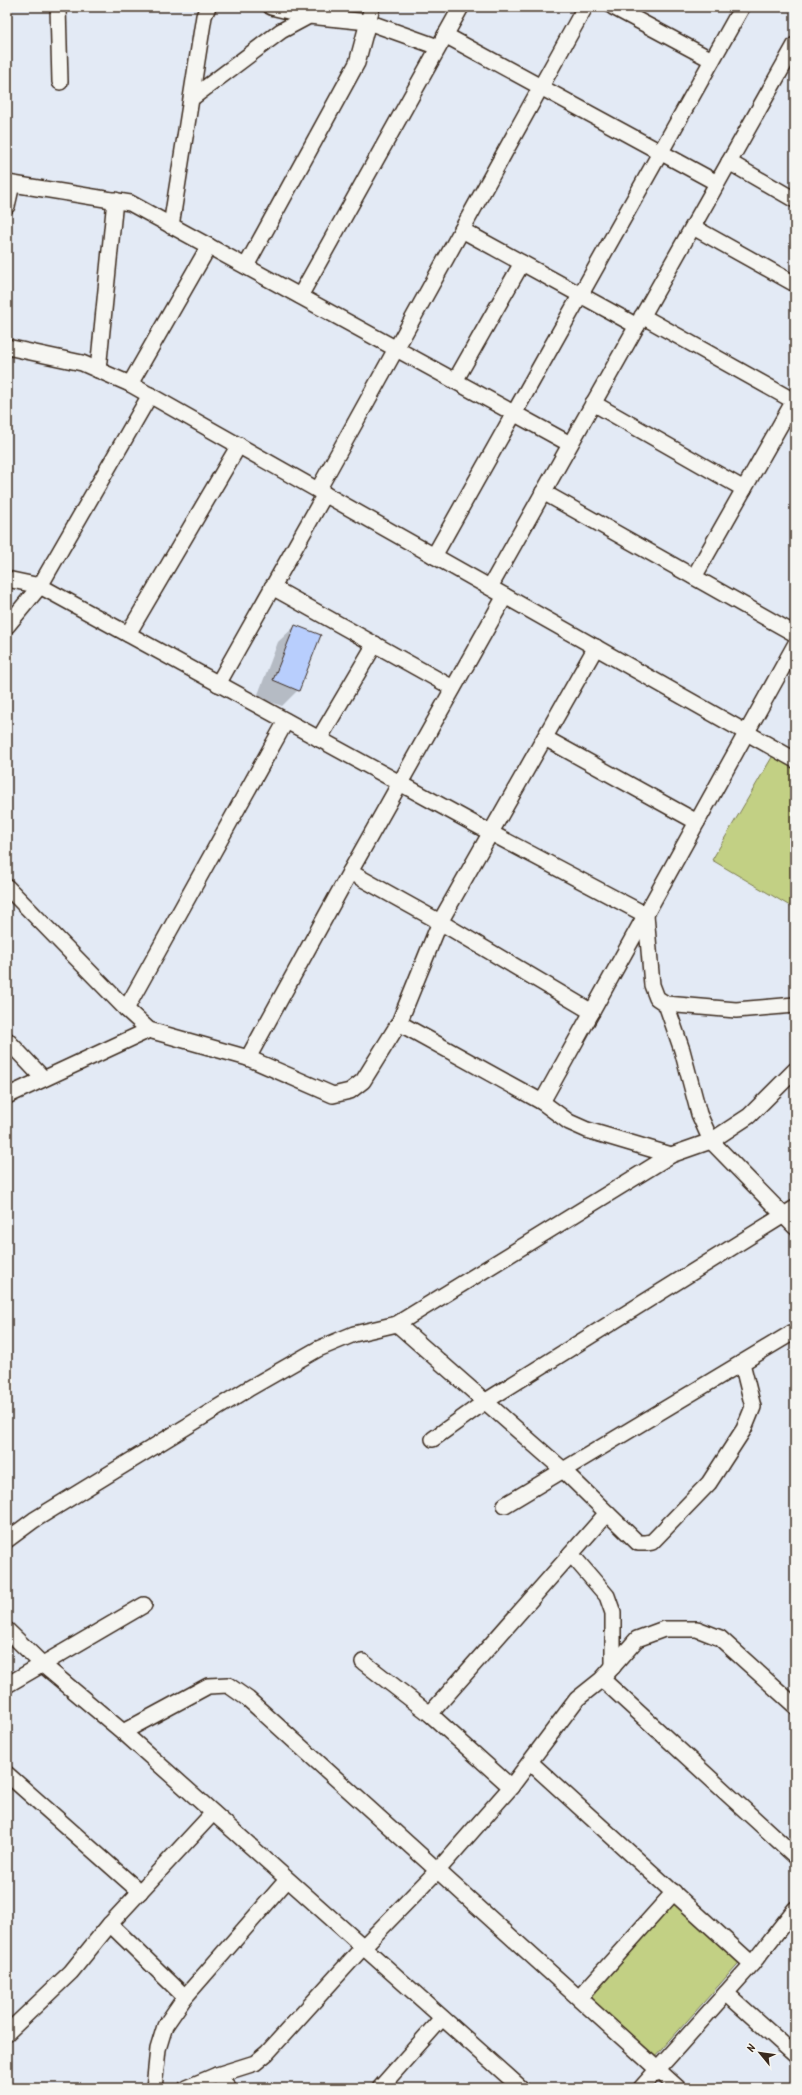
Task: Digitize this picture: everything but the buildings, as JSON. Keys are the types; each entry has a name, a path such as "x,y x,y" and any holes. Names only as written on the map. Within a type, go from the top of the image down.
{"street":[{"path":"58,7 60,82"},
{"path":"171,226 204,16 208,7"},
{"path":"271,7 309,16 368,22 442,41 540,88 717,183"},
{"path":"246,266 357,63 372,7"},
{"path":"300,296 461,7"},
{"path":"218,684 272,587 396,349 585,7"},
{"path":"612,7 712,60"},
{"path":"434,556 742,7"},
{"path":"192,98 281,31 309,16"},
{"path":"490,587 795,45"},
{"path":"729,162 795,200"},
{"path":"7,206 9,184 130,203 570,444"},
{"path":"98,370 115,200"},
{"path":"693,227 795,284"},
{"path":"462,230 581,295 640,321 795,400 694,577"},
{"path":"130,384 209,246"},
{"path":"455,381 522,263"},
{"path":"7,347 82,363 130,384 795,760"},
{"path":"7,626 40,586 150,395"},
{"path":"593,403 744,489"},
{"path":"128,634 239,445"},
{"path":"544,492 795,634"},
{"path":"7,579 40,586 491,833 646,915"},
{"path":"272,587 453,688"},
{"path":"248,1058 350,872 505,596"},
{"path":"319,739 375,644"},
{"path":"542,1102 795,645"},
{"path":"7,887 126,1009 149,1030 248,1058 333,1095 350,1091 363,1082 399,1023 440,922 596,647"},
{"path":"126,1009 286,721"},
{"path":"545,738 697,822"},
{"path":"350,872 440,922 592,1012"},
{"path":"646,915 652,984 657,998 666,1004 736,1010 795,1005"},
{"path":"666,1004 682,1050 699,1114 711,1141 789,1212 795,1227"},
{"path":"399,1023 542,1102 569,1122 587,1130 671,1155"},
{"path":"7,1096 149,1030"},
{"path":"7,1040 43,1078"},
{"path":"7,1540 40,1516 248,1389 318,1349 354,1334 397,1324 671,1155 711,1141 750,1116 795,1070"},
{"path":"433,1439 486,1401 789,1212"},
{"path":"397,1324 562,1469 638,1542 646,1544 652,1542 709,1483 744,1429 754,1407 742,1362"},
{"path":"505,1505 562,1469 795,1331"},
{"path":"430,1714 607,1513"},
{"path":"571,1554 608,1596 613,1613 613,1667"},
{"path":"7,1685 144,1605"},
{"path":"186,2088 217,2075 255,2063 364,1946 438,1870 511,1787 577,1699 602,1679 637,1639 664,1629 697,1629 720,1638 795,1706"},
{"path":"7,1630 42,1664 123,1732 521,2088"},
{"path":"363,1662 430,1714 511,1787"},
{"path":"602,1679 795,1856"},
{"path":"123,1732 208,1686 228,1684 248,1699 678,2088"},
{"path":"530,1762 752,1964"},
{"path":"7,1774 140,1892"},
{"path":"7,2033 71,1972 110,1924 212,1812"},
{"path":"154,2088 158,2049 165,2026 185,1996 287,1880"},
{"path":"579,1998 674,1892"},
{"path":"641,2088 752,1964 795,1909"},
{"path":"110,1924 185,1996"},
{"path":"726,1993 795,2055"},
{"path":"380,2088 442,2018"},
{"path":"217,2075 230,2088"}],"green space":[{"path":"775,752 795,764 795,909 712,860"},
{"path":"678,1899 744,1957 654,2058 589,2000"}]}
